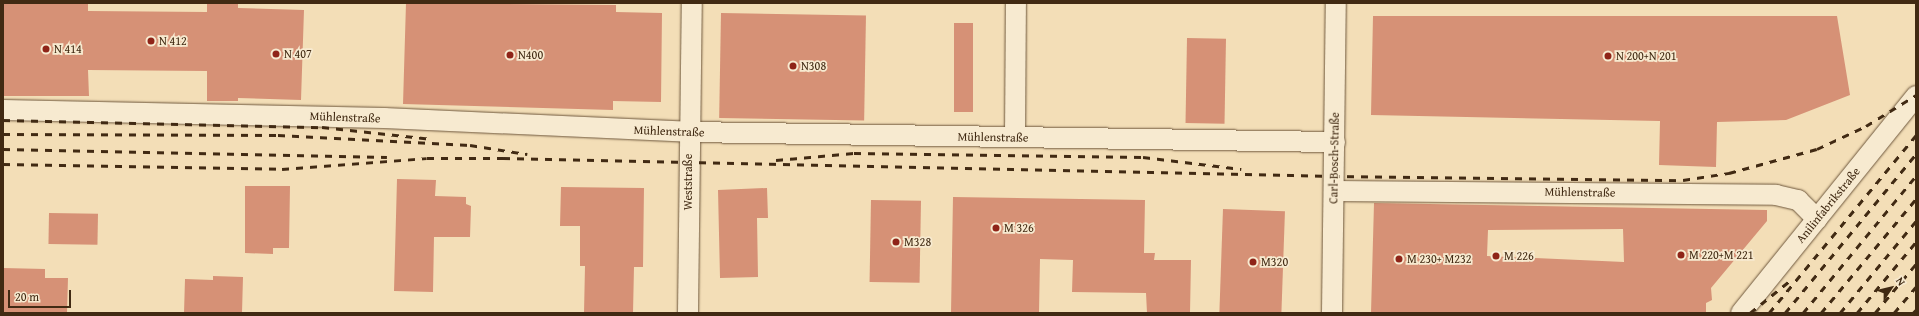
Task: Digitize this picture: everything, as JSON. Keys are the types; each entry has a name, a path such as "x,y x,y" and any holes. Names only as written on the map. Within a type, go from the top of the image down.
{"street":[{"name":"Weststraße","path":"688,313 689,132 692,3"},
{"path":"1015,137 1016,3"},
{"name":"Carl-Bosch-Straße","path":"1332,313 1336,3"},
{"name":"Anilinfabrikstraße","path":"1740,313 1916,96"},
{"name":"Mühlenstraße","path":"3,110 384,118 689,132 1335,142"},
{"name":"Mühlenstraße","path":"1334,191 1776,195 1798,200 1817,219"}],"building":[{"path":"3,3 88,3 88,11 207,12 207,3 238,3 238,8 304,10 301,100 238,98 238,101 207,101 207,71 88,70 89,96 3,96"},
{"name":"N400","path":"406,3 616,5 616,12 662,13 661,102 613,101 613,110 403,104"},
{"name":"N308","path":"721,13 866,16 864,121 719,118"},
{"name":"N 200+N 201","path":"1373,16 1837,16 1850,95 1786,120 1717,122 1716,167 1659,165 1660,121 1371,115"},
{"path":"954,23 973,23 973,112 954,112"},
{"path":"1187,38 1226,39 1225,124 1186,123"},
{"path":"397,179 436,180 435,196 466,197 466,204 471,206 470,237 434,237 433,292 394,291"},
{"path":"245,186 290,186 289,248 273,248 273,254 245,253"},
{"path":"561,187 644,188 643,267 634,267 633,313 584,313 585,266 580,266 580,226 560,226"},
{"path":"767,188 768,218 757,218 758,277 720,278 718,190"},
{"path":"953,197 1145,200 1144,253 1155,253 1154,260 1191,260 1190,313 1147,313 1146,293 1072,292 1073,260 1040,259 1039,313 951,313"},
{"name":"M328","path":"871,200 921,201 920,283 870,282"},
{"path":"1374,203 1767,210 1767,221 1711,288 1712,300 1706,303 1706,313 1371,313","holes":["1623,229 1624,262 1487,256 1488,230"]},
{"name":"M320","path":"1223,209 1285,211 1281,313 1219,313"},
{"path":"49,213 98,214 97,245 48,244"},
{"path":"3,268 45,269 45,278 68,278 67,313 3,313"},
{"path":"213,276 243,277 242,313 184,313 185,279 213,280"}],"railway":[{"path":"3,164 282,169 427,158 503,158 1333,176 1683,180 1729,173 1817,149 1866,126 1916,95"},
{"path":"3,120 322,127 432,139"},
{"path":"3,134 278,135 470,145 527,154"},
{"path":"1769,313 1916,135"},
{"path":"3,149 387,157"},
{"path":"776,160 854,153 1143,157 1241,169"},
{"path":"1785,313 1916,154"},
{"path":"1803,313 1916,176"},
{"path":"1821,313 1916,199"},
{"path":"1840,313 1916,221"},
{"path":"1857,313 1916,242"},
{"path":"1875,313 1916,264"},
{"path":"1750,313 1792,279"},
{"path":"1894,313 1916,287"},
{"path":"1913,313 1916,310"}],"place":[{"name":"N 412","path":"151,41"},
{"name":"N 414","path":"46,49"},
{"name":"N 407","path":"276,54"},
{"name":"N400","path":"510,55"},
{"name":"N 200+N 201","path":"1608,56"},
{"name":"N308","path":"793,66"},
{"name":"M 326","path":"996,228"},
{"name":"M328","path":"896,242"},
{"name":"M 220+M 221","path":"1681,255"},
{"name":"M 226","path":"1496,256"},
{"name":"M 230+ M232","path":"1399,259"},
{"name":"M320","path":"1253,262"}]}
